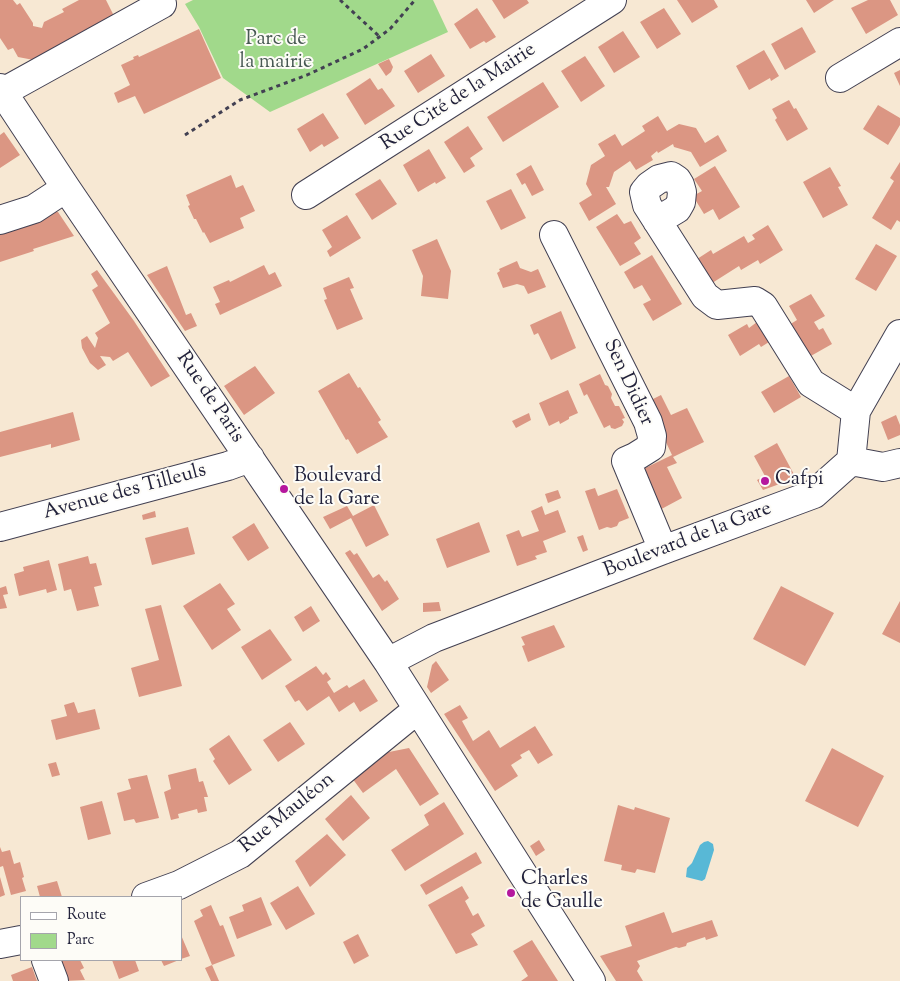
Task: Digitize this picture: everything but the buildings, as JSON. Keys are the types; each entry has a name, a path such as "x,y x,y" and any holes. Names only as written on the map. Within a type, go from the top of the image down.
{"street":[{"name":"Rue Cité de la Mairie","path":"306,195 612,0"},
{"path":"2,90 162,4"},
{"path":"840,78 900,42"},
{"name":"Rue de Paris","path":"2,90 66,188 388,662 591,981"},
{"path":"0,220 34,209 66,188"},
{"path":"657,220 705,296 717,306 755,301 762,306 811,383 856,412"},
{"name":"Sen Didier","path":"554,235 648,422 652,436 651,447 626,461 663,550"},
{"path":"900,334 856,412 851,461 883,467 900,463"},
{"name":"Avenue des Tilleuls","path":"0,527 250,458"},
{"name":"Boulevard de la Gare","path":"388,662 434,638 814,494 851,461"},
{"name":"Rue Mauléon","path":"149,896 178,885 240,854 418,709"},
{"path":"0,944 20,940"},
{"path":"46,961 54,981"}],"path":[{"path":"340,0 380,37"},
{"path":"185,135 240,100 315,71 364,49 390,29 415,0"}],"green space":[{"name":"Parc de la mairie","path":"193,0 433,0 448,32 270,112 223,78 199,27 185,4"}],"water":[{"path":"708,841 713,844 714,850 705,879 702,881 686,877 687,868 692,863 700,845"}],"place":[{"name":"Cafpi","path":"765,481"},
{"name":"Boulevard de la Gare","path":"284,489"},
{"name":"Charles de Gaulle","path":"511,893"}]}
